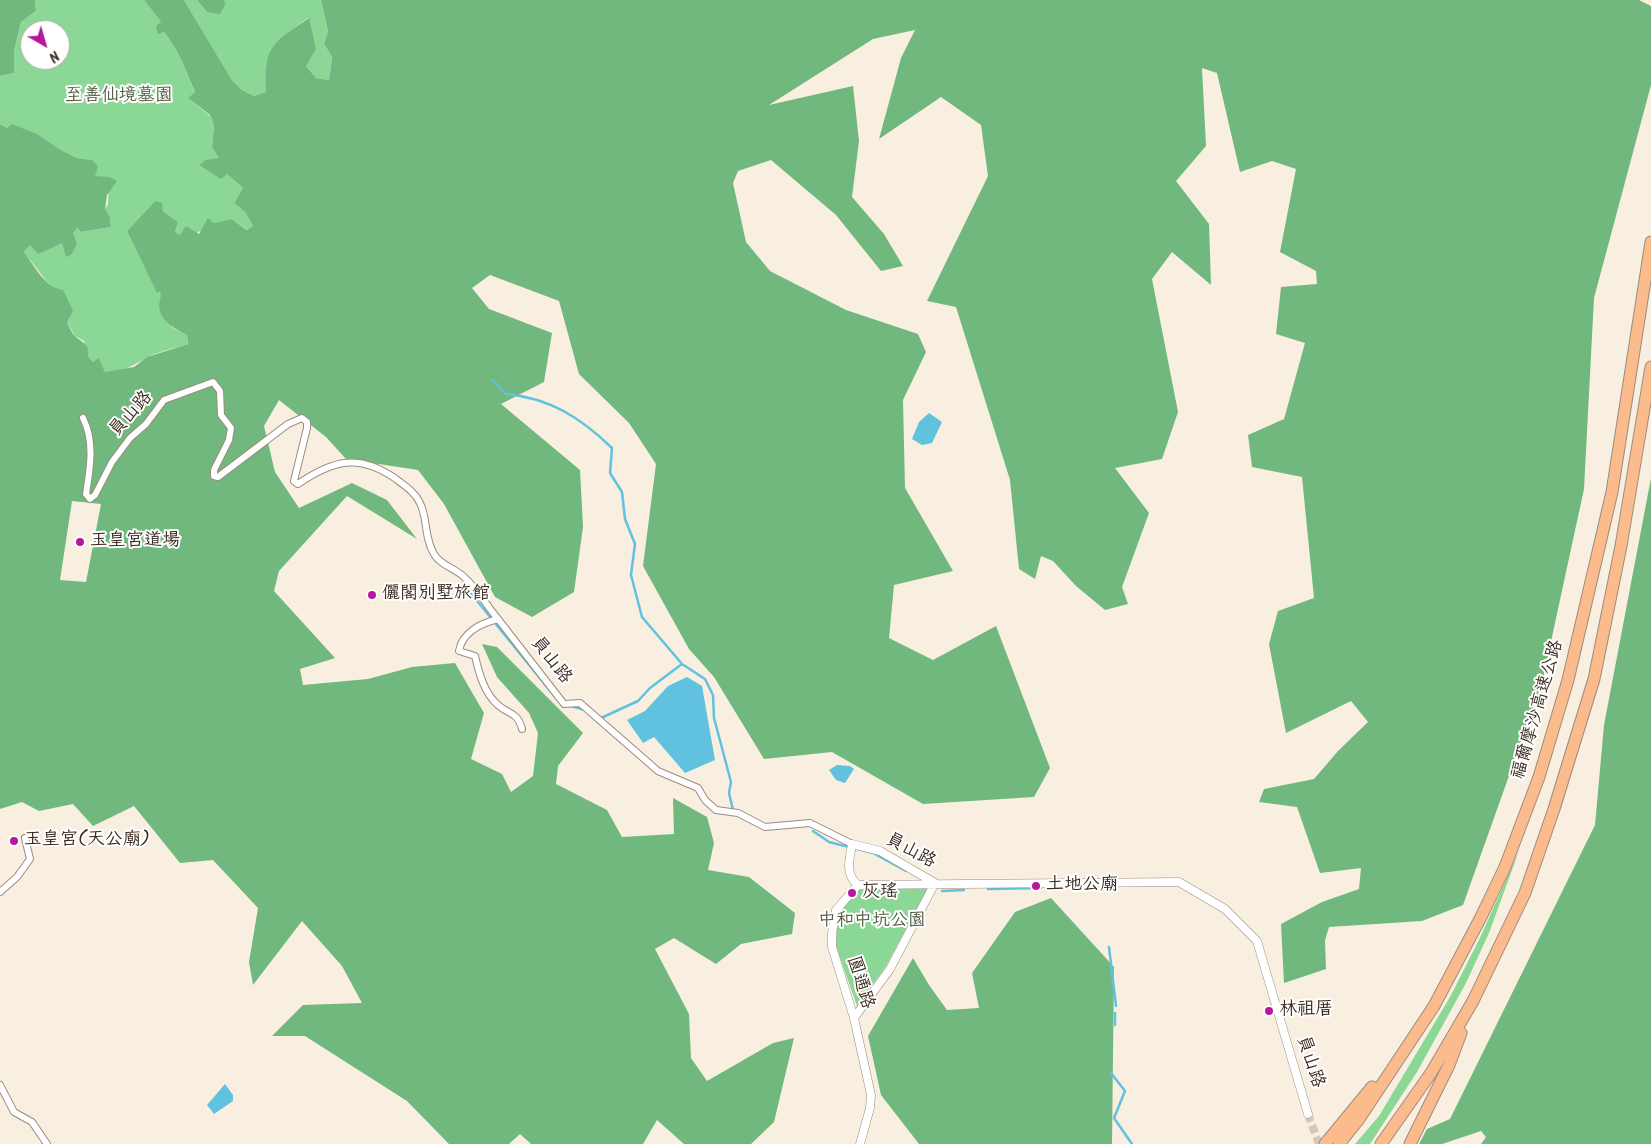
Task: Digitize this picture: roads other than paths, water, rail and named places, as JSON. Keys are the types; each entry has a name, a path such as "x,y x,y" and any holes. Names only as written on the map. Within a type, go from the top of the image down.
{"highway":[{"name":"福爾摩沙高速公路","path":"1339,1144 1359,1119 1434,1006 1482,917 1505,867 1539,777 1568,680 1612,492 1651,242"},
{"path":"1410,1144 1449,1064 1473,1002 1525,893 1554,809 1594,679 1621,546 1651,367"},
{"path":"1381,1144 1432,1072 1473,1002"},
{"path":"1325,1144 1434,1006"}],"street":[{"name":"員山路","path":"83,418 88,431 91,462 86,494 90,499 95,495 112,462 130,438 146,424 164,400 204,384 213,382 220,391 221,415 231,428 229,440 214,470 214,476 218,477 288,424 302,418 307,422 307,428 294,481 298,484 316,471 331,464 368,463 382,470 411,490 420,502 424,515 426,535 434,555 445,566 464,577 564,704 580,702 658,771 698,788 705,800 716,810 738,812 765,827 810,823 852,847 880,851 935,883 1179,882 1225,909 1257,942 1308,1114"},
{"path":"498,619 485,622 466,636 459,650 475,656 479,675 485,686 498,705 514,713 522,729"},
{"path":"0,892 17,877 30,858 25,838"},
{"path":"852,847 848,871 851,879 858,885 935,883 890,969 854,1018"},
{"name":"圓通路","path":"858,885 836,910 832,933 832,947 854,1018 871,1095 870,1108 860,1144"},
{"path":"0,1085 14,1112 32,1122 47,1144"}],"water":[{"path":"929,413 942,422 932,443 922,445 912,439 919,422"},
{"path":"687,677 702,686 715,760 685,773 654,737 643,743 627,720 645,711 668,686"},
{"path":"837,765 850,766 854,769 845,783 836,780 829,770"},
{"path":"225,1084 233,1095 233,1101 214,1114 207,1105"}],"waterway":[{"path":"493,380 506,394 537,400 564,411 589,427 612,448 610,473 622,492 625,519 635,544 631,575 642,617 682,664 705,679 713,695 714,718 731,782 729,793 733,810"},
{"path":"465,586 552,693"},
{"path":"601,718 638,701 650,688 682,664"},
{"path":"571,706 585,710"},
{"path":"813,831 829,842 873,853 906,871"},
{"path":"988,889 1041,888"},
{"path":"942,891 964,890"},
{"path":"1109,947 1116,1006"},
{"path":"1115,1013 1115,1025"},
{"path":"1111,1073 1125,1091 1114,1118 1132,1144"}],"tunnel":[{"path":"1308,1114 1319,1144"}],"place":[{"name":"玉皇宮道場","path":"80,542"},
{"name":"儷閣別墅旅館","path":"372,595"},
{"name":"玉皇宮(天公廟)","path":"14,841"},
{"name":"土地公廟","path":"1036,886"},
{"name":"灰瑤","path":"852,893"},
{"name":"林祖厝","path":"1269,1011"}],"park label":[{"name":"至善仙境墓園","path":"119,97"},
{"name":"中和中坑公園","path":"872,922"}]}
